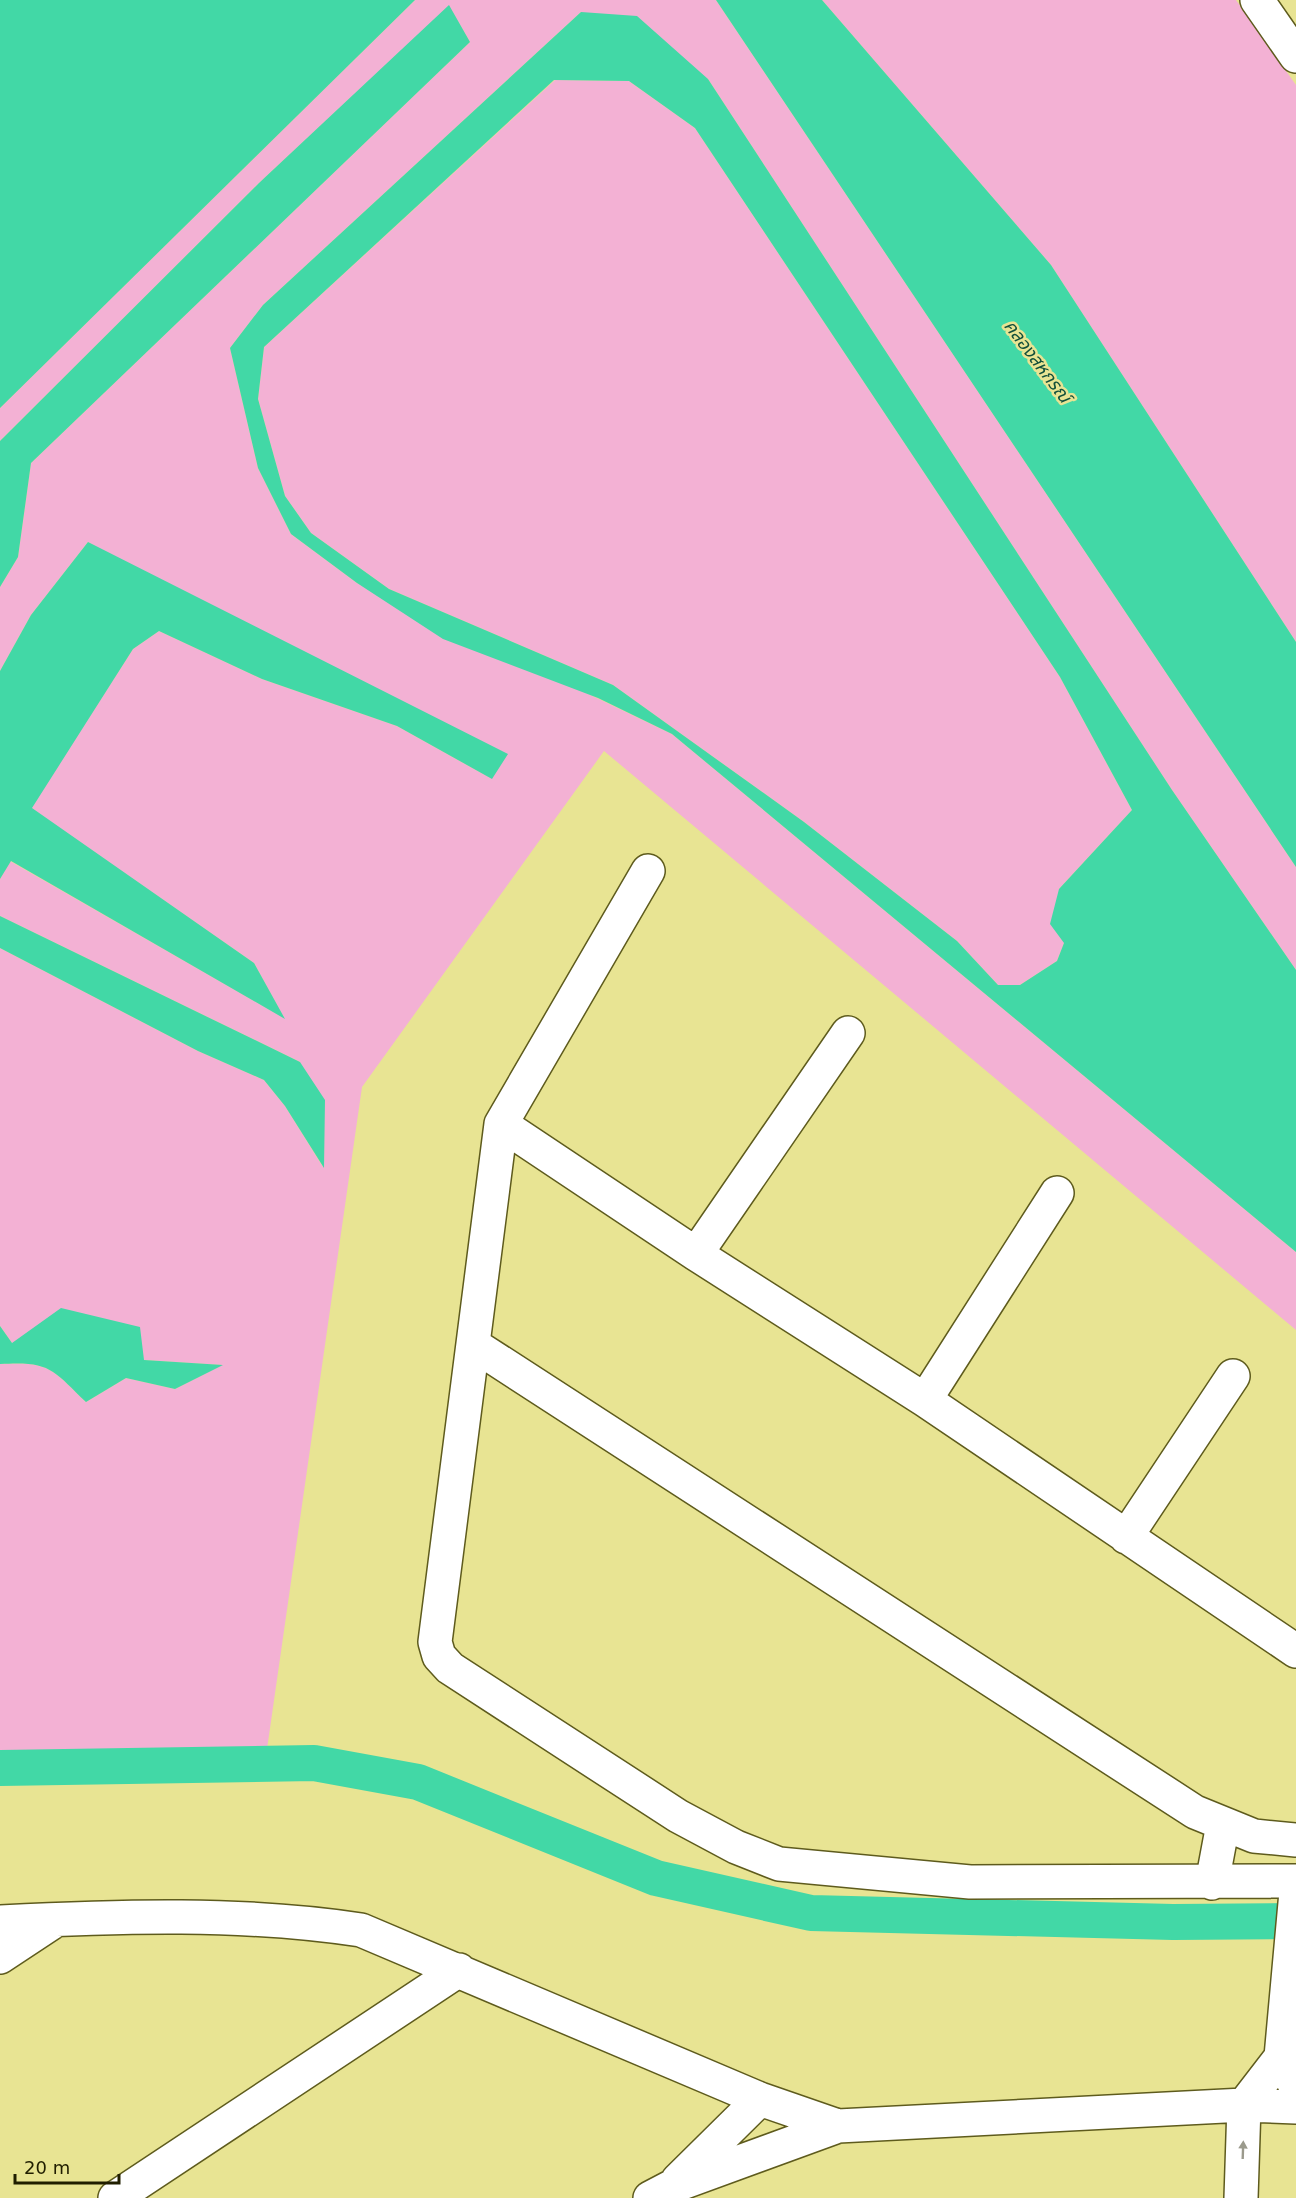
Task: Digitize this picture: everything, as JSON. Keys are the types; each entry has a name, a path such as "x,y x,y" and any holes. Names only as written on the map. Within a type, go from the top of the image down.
{"street":[{"path":"1257,0 1296,56"},
{"path":"648,871 501,1124 435,1642 440,1656 450,1668 678,1816 736,1847 779,1864 970,1882 1296,1881"},
{"path":"696,1254 848,1033"},
{"path":"501,1124 696,1254 925,1400 1296,1651"},
{"path":"925,1400 1058,1193"},
{"path":"474,1345 1195,1812 1254,1836 1296,1840"},
{"path":"1126,1537 1233,1377"},
{"path":"1212,1883 1223,1824"},
{"path":"1296,1892 1281,2057 1296,2087"},
{"path":"0,1922 57,1919 296,1920 361,1930 760,2099 838,2126"},
{"path":"0,1957 57,1919"},
{"path":"116,2198 459,1970"},
{"path":"1241,2198 1244,2105 1281,2057"},
{"path":"660,2192 760,2099"},
{"path":"660,2192 838,2126 1244,2105 1296,2107"}],"shaded area":[{"path":"415,0 716,0 1296,867 1296,970 1172,790 708,79 581,12 263,305 230,348 258,468 291,534 357,583 672,734 1296,1252 1296,1330 604,751 362,1087 265,1763 0,1758 0,1364 17,1363 40,1366 57,1375 86,1402 126,1378 175,1389 222,1365 144,1360 12,1343 0,1326 0,948 198,1051 264,1080 285,1106 323,1167 300,1062 0,916 0,879 10,861 284,1018 254,963 31,808 133,649 159,631 262,679 397,726 492,779 88,542 31,615 0,671 0,587 18,557 31,463 470,42 449,6 259,183 0,441 0,408"},
{"path":"822,0 1236,0 1296,85 1296,642 1051,265"},
{"path":"555,80 629,81 695,128 1060,677 1132,810 1059,889 1064,943 1057,961 1020,985 998,985 957,941 804,822 613,685 389,589 311,533 285,496 258,399 264,347"}],"water":[{"path":"0,0 415,0 0,408"},
{"name":"คลองสหกรณ์","path":"716,0 822,0 1051,265 1296,642 1296,867"},
{"path":"449,5 470,42 31,463 18,557 0,587 0,441 259,183"},
{"path":"581,12 637,16 708,79 1172,790 1296,970 1296,1252 672,734 598,698 443,639 357,583 291,534 258,468 230,348 263,305","holes":["554,80 629,81 695,128 1060,677 1132,810 1059,889 1050,924 1064,943 1057,961 1020,985 998,985 957,941 804,822 613,685 389,589 311,533 285,496 258,399 264,347"]},
{"path":"88,542 508,754 492,779 397,726 262,679 159,631 133,649 32,808 254,963 285,1019 11,861 0,879 0,671 31,615"},
{"path":"0,916 300,1062 325,1100 324,1168 285,1106 264,1080 198,1051 0,948"},
{"path":"61,1308 140,1327 144,1360 223,1365 175,1389 126,1378 86,1402 49,1369 30,1364 0,1364 0,1326 12,1343"}],"waterway":[{"path":"0,1768 314,1763 418,1782 656,1878 811,1913 1173,1922 1296,1921"}]}
